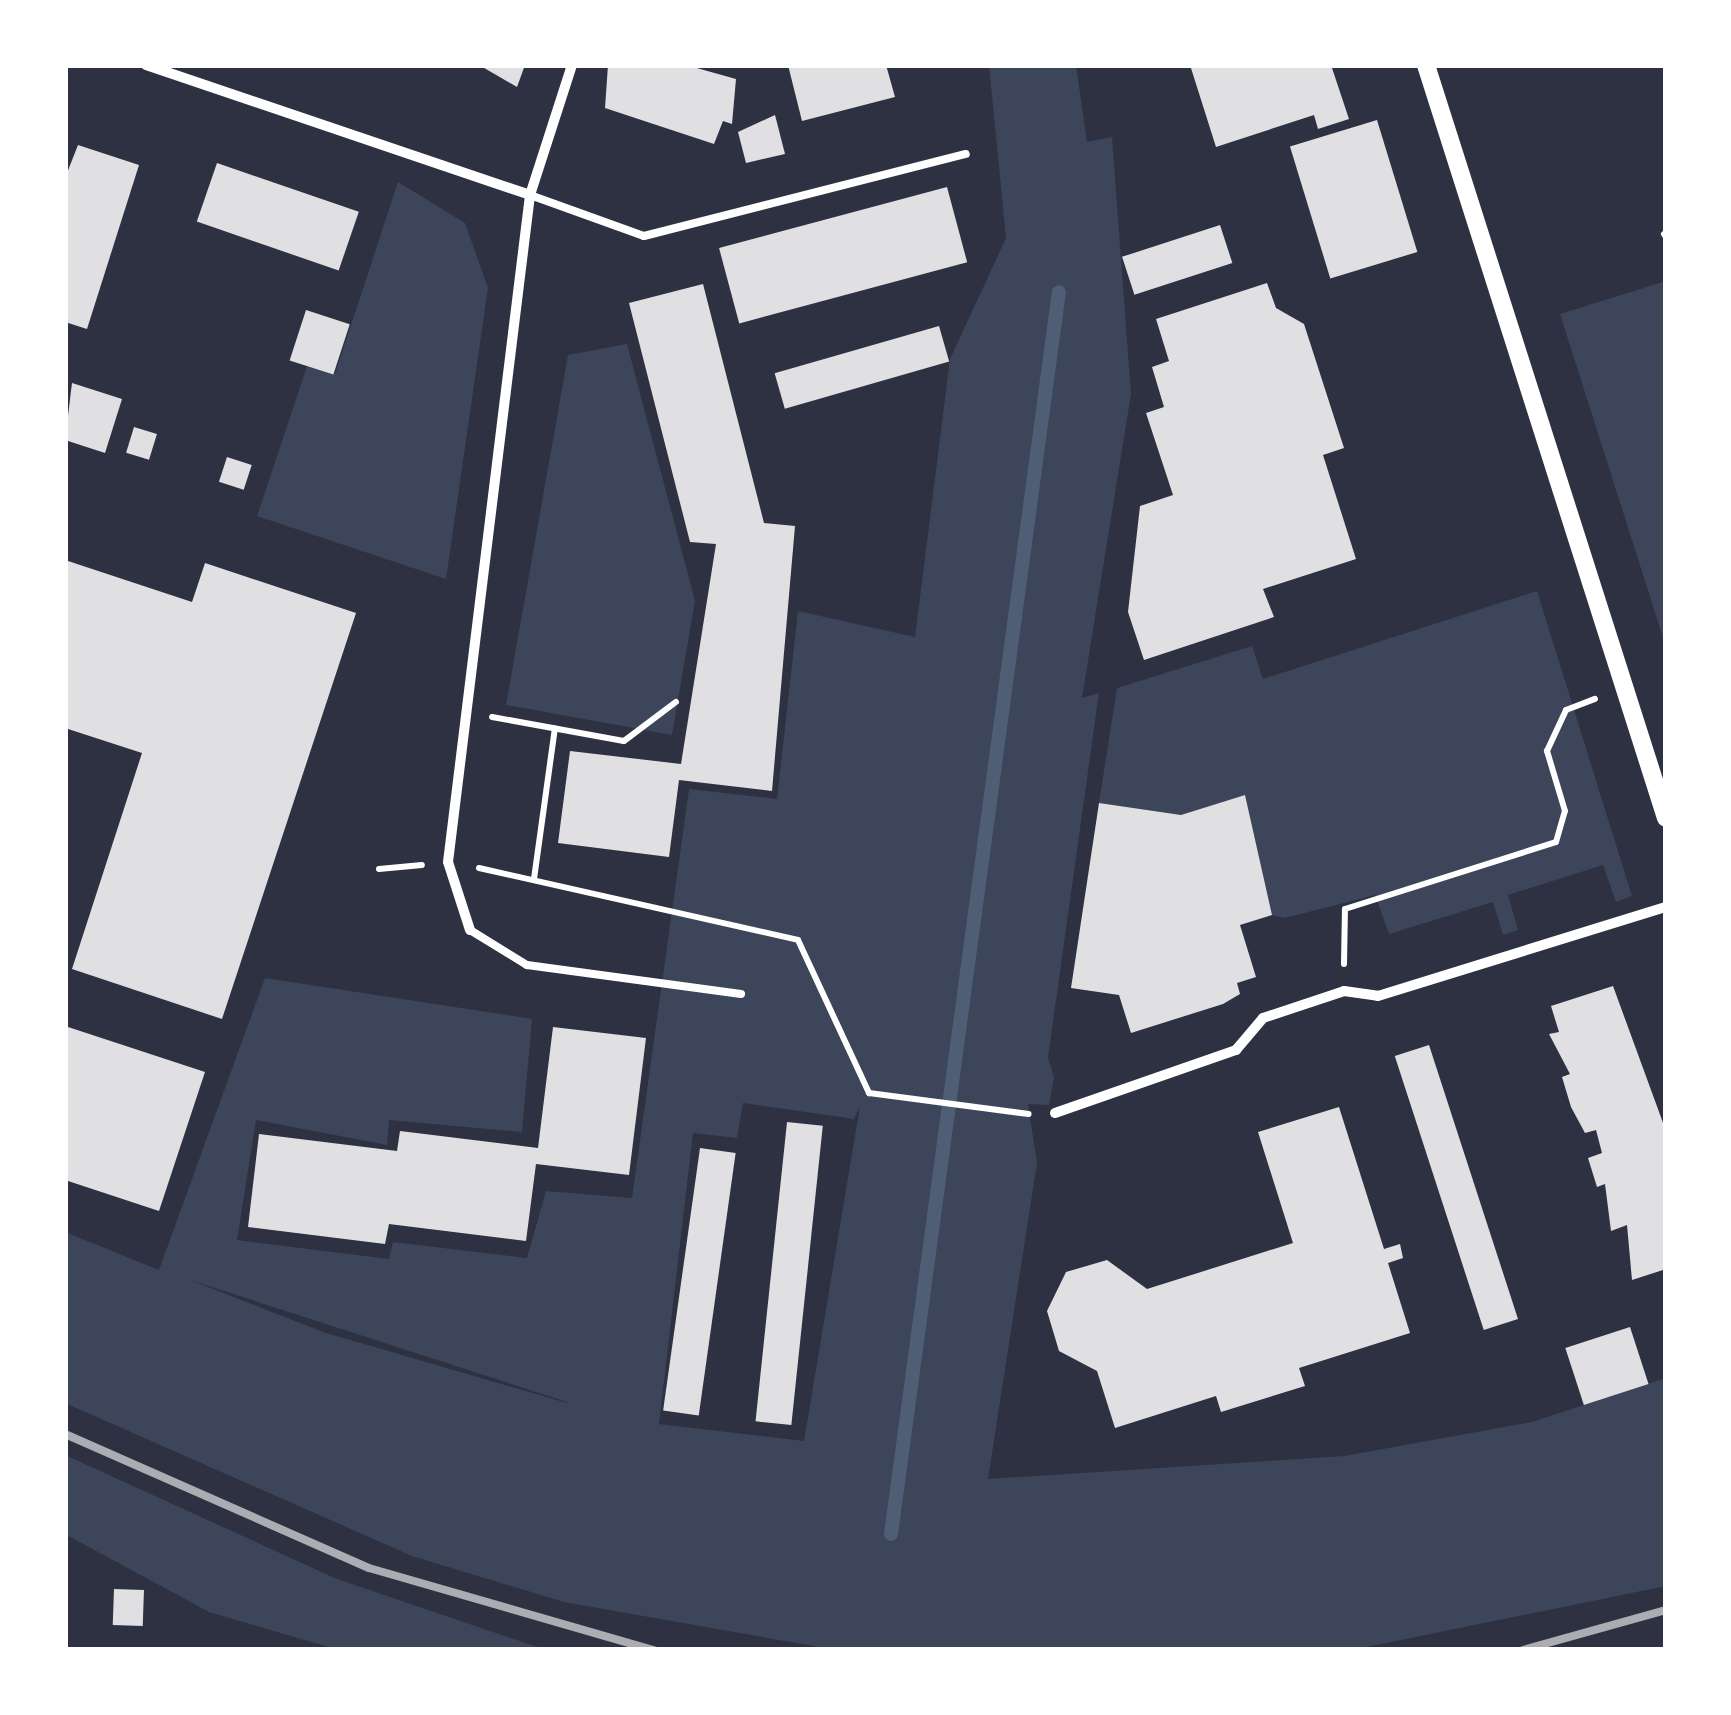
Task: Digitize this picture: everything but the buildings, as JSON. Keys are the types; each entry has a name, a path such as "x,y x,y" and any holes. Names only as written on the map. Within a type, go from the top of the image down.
{"street":[{"path":"146,65 530,194"},
{"path":"470,930 448,862 530,194 572,65"},
{"path":"1426,65 1666,818"},
{"path":"1055,1113 1236,1050 1263,1018 1344,991 1378,996 1666,907"}],"lane":[{"path":"530,194 644,236 966,154"},
{"path":"470,930 527,965 741,994"}],"path":[{"path":"1344,991 1345,910 1556,842 1565,811 1547,752 1566,710 1625,689"},
{"path":"466,712 624,741 676,702"},
{"path":"534,879 555,728"},
{"path":"379,869 448,862 798,940 869,1093 1027,1114"}],"shaded area":[{"path":"989,65 1076,65 1087,142 1112,137 1131,394 1082,698 1099,693 1048,1058 1054,1077 1049,1105 1028,1104 1037,1163 988,1479 1344,1456 1532,1422 1666,1378 1666,1586 1352,1650 836,1650 564,1602 412,1556 65,1403 65,1232 159,1270 265,978 532,1019 522,1132 389,1120 387,1145 256,1120 237,1240 389,1259 393,1242 527,1258 546,1191 632,1198 689,789 777,799 798,611 915,637 950,359 1006,238","holes":["743,1103 854,1119 860,1106 804,1441 659,1424 693,1133 737,1138","190,1280 567,1402 567,1403 323,1332"]},
{"path":"398,182 465,223 488,288 446,579 257,516 307,366 335,374"},
{"path":"1666,281 1666,647 1560,314"},
{"path":"627,344 695,601 672,735 506,705 568,355"},
{"path":"1537,591 1632,896 1616,902 1603,865 1508,895 1518,930 1503,935 1493,902 1389,934 1375,895 1285,918 1272,915 1245,795 1181,815 1099,803 1117,688 1252,646 1263,679"},
{"path":"65,1455 337,1579 546,1650 339,1650 209,1612 65,1534"}],"waterway":[{"path":"891,1534 1059,292"}],"railway":[{"path":"65,1434 369,1568 654,1650"},
{"path":"1523,1650 1666,1610"}]}
